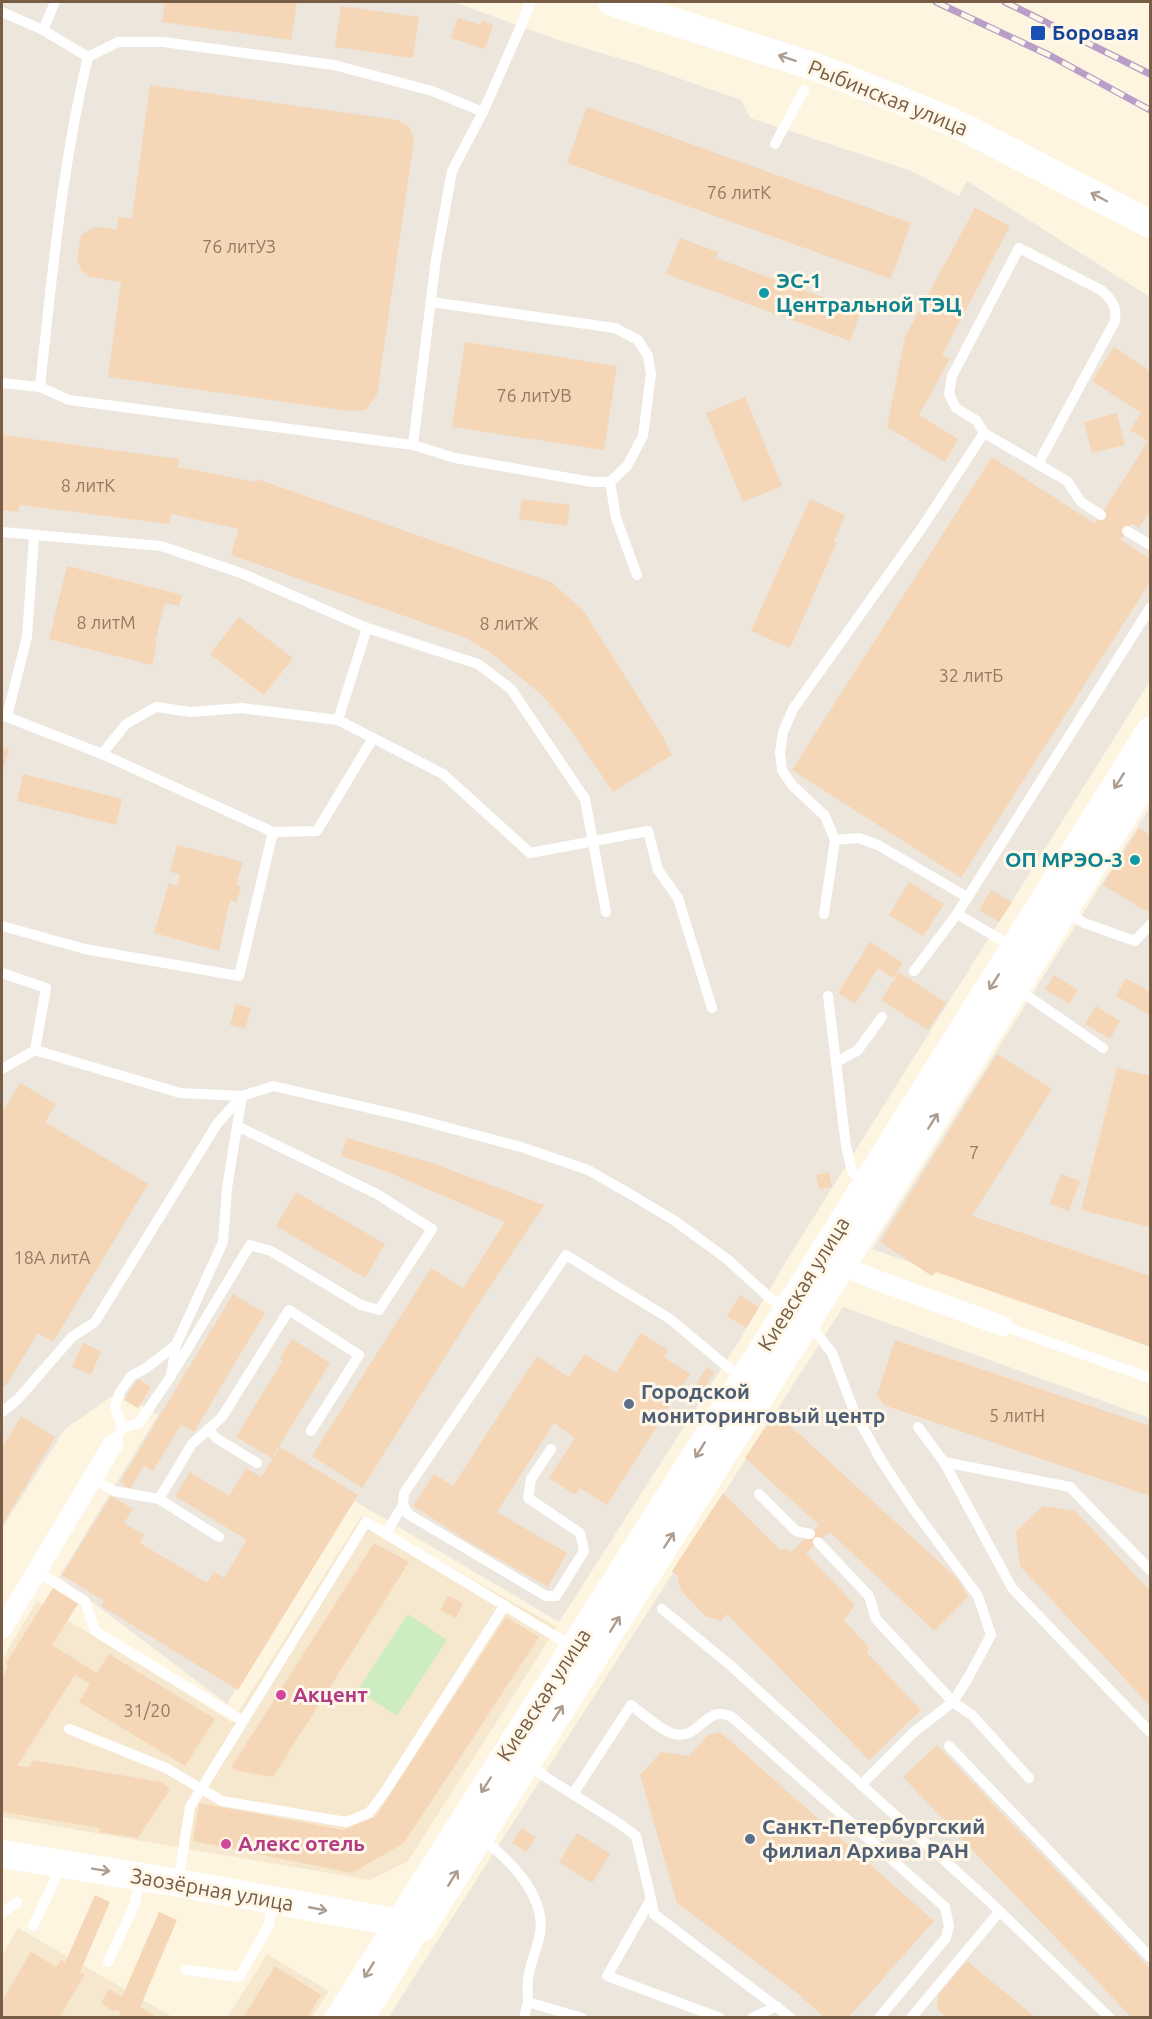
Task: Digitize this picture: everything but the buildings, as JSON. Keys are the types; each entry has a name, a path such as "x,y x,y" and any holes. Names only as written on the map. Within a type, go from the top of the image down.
{"main road":[{"name":"Рыбинская улица","path":"612,2 819,68 905,102 961,126 1150,224"},
{"name":"Киевская улица","path":"410,1925 755,1384 1055,904 1150,731"},
{"name":"Киевская улица","path":"1055,904 1150,773"},
{"name":"Киевская улица","path":"876,1192 1016,988 1024,954"},
{"name":"Киевская улица","path":"339,2018 479,1837 518,1755"},
{"name":"Заозёрная улица","path":"2,1854 410,1925"}],"street":[{"path":"832,1261 871,1278 1003,1326"},
{"path":"2,1629 118,1436"},
{"name":"Киевская улица","path":"365,2018 410,1925"}],"lane":[{"path":"43,30 55,2"},
{"path":"413,445 436,259 452,171 483,112 530,2"},
{"path":"2,12 43,30 88,57"},
{"path":"88,57 118,42 163,42 334,65 432,91 483,112"},
{"path":"40,387 61,203 75,112 88,57"},
{"path":"775,144 804,90"},
{"path":"1038,464 1115,321 1116,309 1111,298 1101,290 1019,248 952,376 949,394 956,408 977,421 984,433 1067,481 1081,502 1101,515"},
{"path":"2,382 40,387 69,400 413,445 455,458 592,482 610,482 627,466 644,436 651,374 648,356 638,340 615,328 431,302"},
{"path":"824,914 835,840 825,816 792,785 782,770 780,752 783,732 793,709 921,529 984,433"},
{"path":"610,482 616,518 637,575"},
{"path":"1127,531 1150,545"},
{"path":"2,532 161,546 241,573 367,628 478,664 512,689 585,799 606,912"},
{"path":"34,536 27,637 4,716 102,754 273,832 317,831 373,738"},
{"path":"914,971 957,914 1150,608"},
{"path":"338,720 367,628"},
{"path":"102,754 126,724 156,707 191,712 241,708 338,720 443,774 530,853 648,831 658,870 678,898 712,1008"},
{"path":"2,926 85,950 239,976 273,832"},
{"path":"835,840 859,838 879,845 968,897"},
{"path":"1055,904 1084,923 1136,941 1150,925"},
{"path":"957,914 1024,954"},
{"path":"2,973 46,988 35,1050"},
{"path":"1016,988 1103,1048"},
{"path":"828,996 846,1146 852,1171 876,1192"},
{"path":"836,1062 857,1051 882,1017"},
{"path":"2,1069 35,1050 180,1093 242,1096 273,1086 412,1118 521,1147 588,1170 675,1221 727,1259 771,1299 798,1315 832,1353 854,1411 881,1460 912,1507 978,1596 991,1635 953,1702 914,1732 861,1785"},
{"path":"171,1376 176,1345 223,1242 227,1188 242,1096"},
{"path":"2,1412 18,1399 72,1337 95,1322 217,1124 242,1096"},
{"path":"176,1345 146,1368 131,1376 120,1392 115,1406 118,1436 139,1423 171,1376 250,1245 271,1251 361,1305 379,1310 432,1229 377,1194 237,1126"},
{"path":"386,1533 403,1505 404,1493 566,1255 670,1319 730,1369 755,1384"},
{"path":"159,1499 192,1444 222,1417 289,1310 359,1355 311,1431"},
{"path":"1003,1326 1150,1378"},
{"path":"918,1427 944,1462 1012,1588 1150,1732"},
{"path":"208,1429 216,1438 257,1463"},
{"path":"403,1505 408,1514 507,1573 546,1596 556,1596 584,1551 580,1533 528,1498 531,1479 551,1449"},
{"path":"944,1462 1070,1487 1150,1569"},
{"path":"92,1478 114,1491 159,1499 219,1537"},
{"path":"759,1494 796,1531 810,1534"},
{"path":"178,1883 190,1807 366,1522 583,1653"},
{"path":"818,1542 869,1596 876,1619 953,1702 972,1715 1029,1778"},
{"path":"36,1571 85,1601 95,1631 243,1721"},
{"path":"69,1729 166,1768 222,1801 346,1822 369,1813 505,1605"},
{"path":"662,1609 730,1665 999,1912 1110,2018"},
{"path":"573,1794 631,1705 667,1732 676,1735 692,1732 715,1714 724,1712 732,1717 945,1907 949,1926 946,1938 879,2018"},
{"path":"949,1746 1150,1958"},
{"path":"518,1755 541,1774 636,1836 654,1914 791,2018"},
{"path":"479,1837 510,1863 523,1879 534,1899 541,1919 540,1934 528,1980 528,2002 524,2018"},
{"path":"33,1926 62,1864"},
{"path":"108,1962 134,1906 141,1877"},
{"path":"651,1899 607,1976 720,2018"},
{"path":"186,1970 239,1977 269,1925 274,1900"},
{"path":"2,1913 17,1902"},
{"path":"910,2018 999,1912"},
{"path":"528,2002 582,2018"},
{"path":"752,2018 777,2006"}],"shaded area":[{"path":"2,2 454,2 558,40 641,65 741,100 750,118 909,170 959,196 967,181 1150,297 1150,681 785,1263 744,1333 559,1622 353,1500 227,1704 59,1577 158,1415 118,1392 65,1429 2,1528"},
{"path":"1150,807 1150,1347 872,1249"},
{"path":"843,1307 1150,1418 1150,2017 388,2018"},
{"path":"361,1517 557,1627 408,1861 370,1880 2,1817 2,1659 37,1601 232,1722"},
{"path":"18,1928 173,2017 2,2017 2,1955"},
{"path":"267,1954 329,1991 312,2017 227,2018"}],"green space":[{"path":"408,1614 447,1640 397,1716 358,1690"}],"railway":[{"path":"936,2 1051,56 1150,110"},
{"path":"1005,2 1150,74"}],"place":[{"name":"Боровая","path":"1038,33"},
{"name":"ЭС-1 Центральной ТЭЦ","path":"764,293"},
{"name":"ОП МРЭО-3","path":"1135,860"},
{"name":"Городской мониторинговый центр","path":"629,1404"},
{"name":"Акцент","path":"281,1695"},
{"name":"Санкт-Петербургский филиал Архива РАН","path":"750,1839"},
{"name":"Алекс отель","path":"226,1844"}]}
